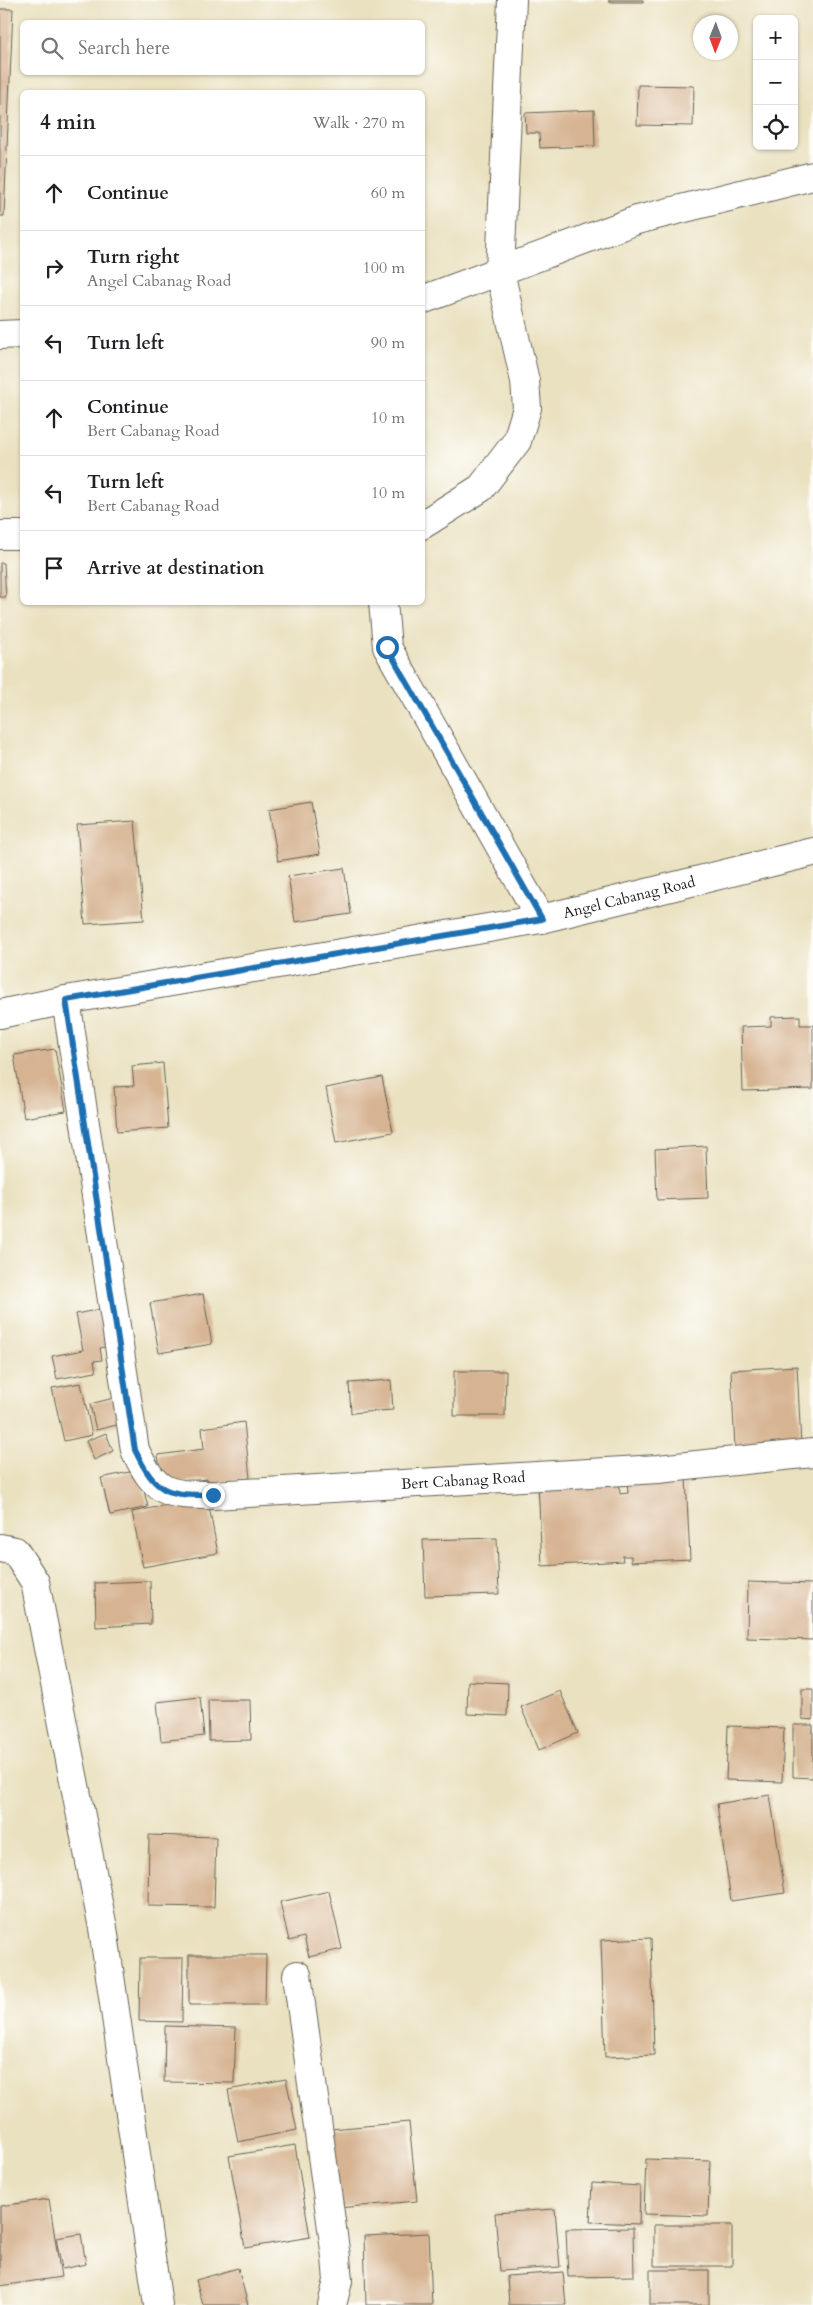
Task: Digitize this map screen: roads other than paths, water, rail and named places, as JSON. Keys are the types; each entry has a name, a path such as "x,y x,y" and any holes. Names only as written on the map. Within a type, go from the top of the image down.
{"street":[{"path":"425,523 481,488 517,441 527,408 525,380 500,272 512,0"},
{"path":"425,299 638,220 813,176"},
{"path":"0,335 20,334"},
{"path":"0,535 20,535"},
{"path":"383,605 387,647 542,919"},
{"name":"Angel Cabanag Road","path":"0,1014 66,1000 542,919 813,852"},
{"name":"Bert Cabanag Road","path":"66,1000 135,1450 146,1474 162,1489 181,1495 658,1469 813,1453"},
{"path":"0,1548 15,1551 35,1582 37,1590 104,1928 158,2305"},
{"path":"297,1975 336,2257 338,2281 332,2305"}]}
